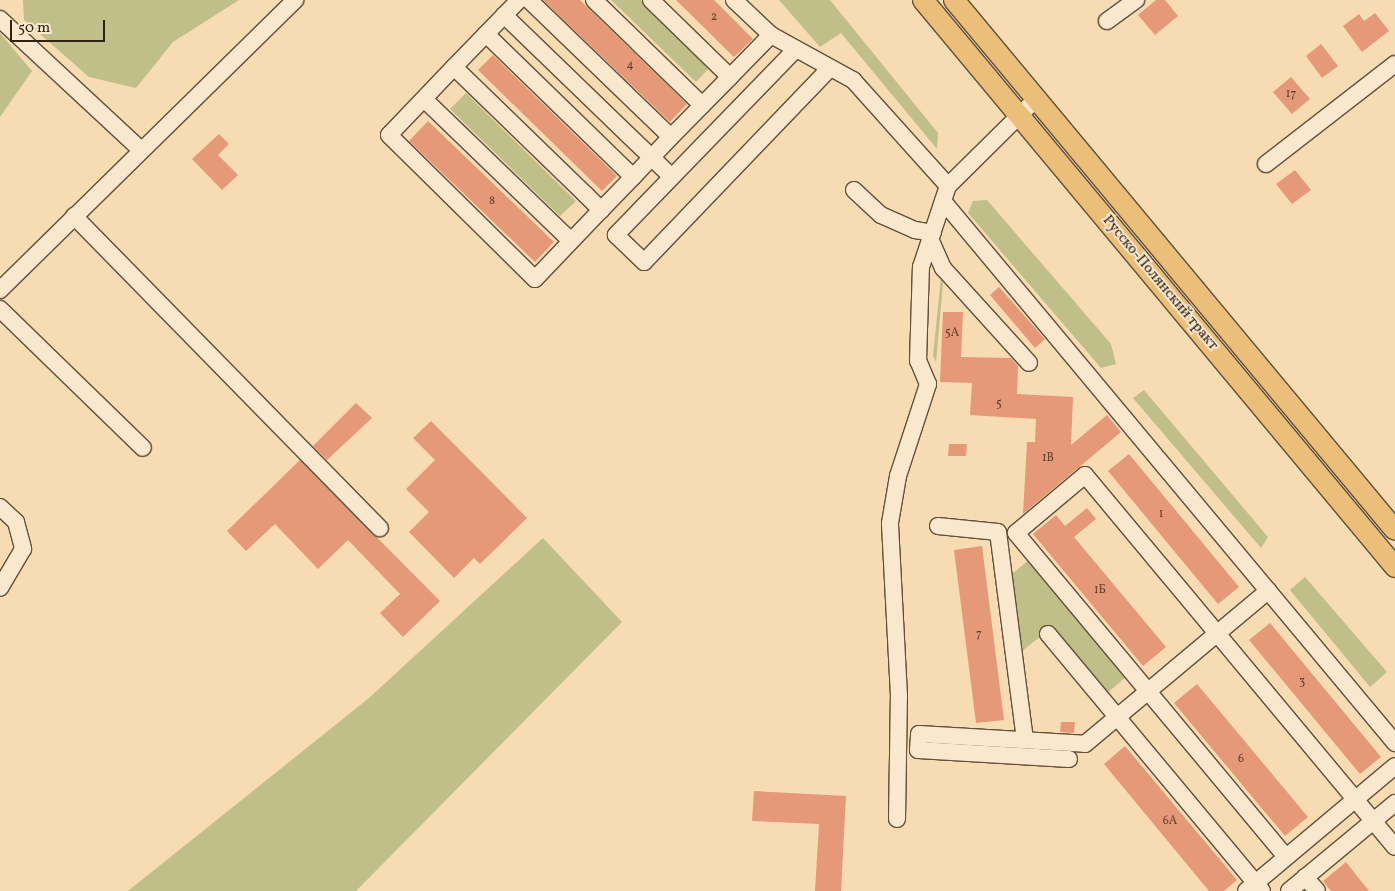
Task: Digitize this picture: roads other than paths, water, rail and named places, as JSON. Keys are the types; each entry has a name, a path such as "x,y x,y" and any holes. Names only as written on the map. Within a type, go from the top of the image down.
{"main road":[{"name":"Русско-Полянский тракт","path":"923,0 1020,114 1395,568"},
{"name":"Русско-Полянский тракт","path":"954,0 1038,98 1395,530"}],"street":[{"path":"0,290 295,0"},
{"path":"519,0 389,135 535,278 771,35"},
{"path":"529,0 671,137"},
{"path":"594,0 702,106"},
{"path":"651,0 730,77"},
{"path":"734,0 771,35 854,80 1268,591 1395,743"},
{"path":"1107,22 1136,0"},
{"path":"504,15 672,177"},
{"path":"0,19 141,150"},
{"path":"486,34 633,177"},
{"path":"796,49 616,235 644,262 830,68"},
{"path":"1266,164 1395,64"},
{"path":"454,67 602,210"},
{"path":"897,818 899,696 890,523 898,476 928,384 918,361 921,267 946,194 1020,114 1038,98"},
{"path":"424,99 571,241"},
{"path":"854,190 881,215 932,237 944,268 1029,362"},
{"path":"74,216 380,528"},
{"path":"0,309 143,448"},
{"path":"1286,857 1016,533 1086,476 1395,847"},
{"path":"0,507 16,522 23,549 0,588"},
{"path":"938,526 998,532 1025,740"},
{"path":"1069,759 918,750 919,734 1085,744 1268,591"},
{"path":"1048,634 1254,888 1286,857 1395,766"},
{"path":"1289,891 1395,802"},
{"path":"1305,877 1317,891"}]}
